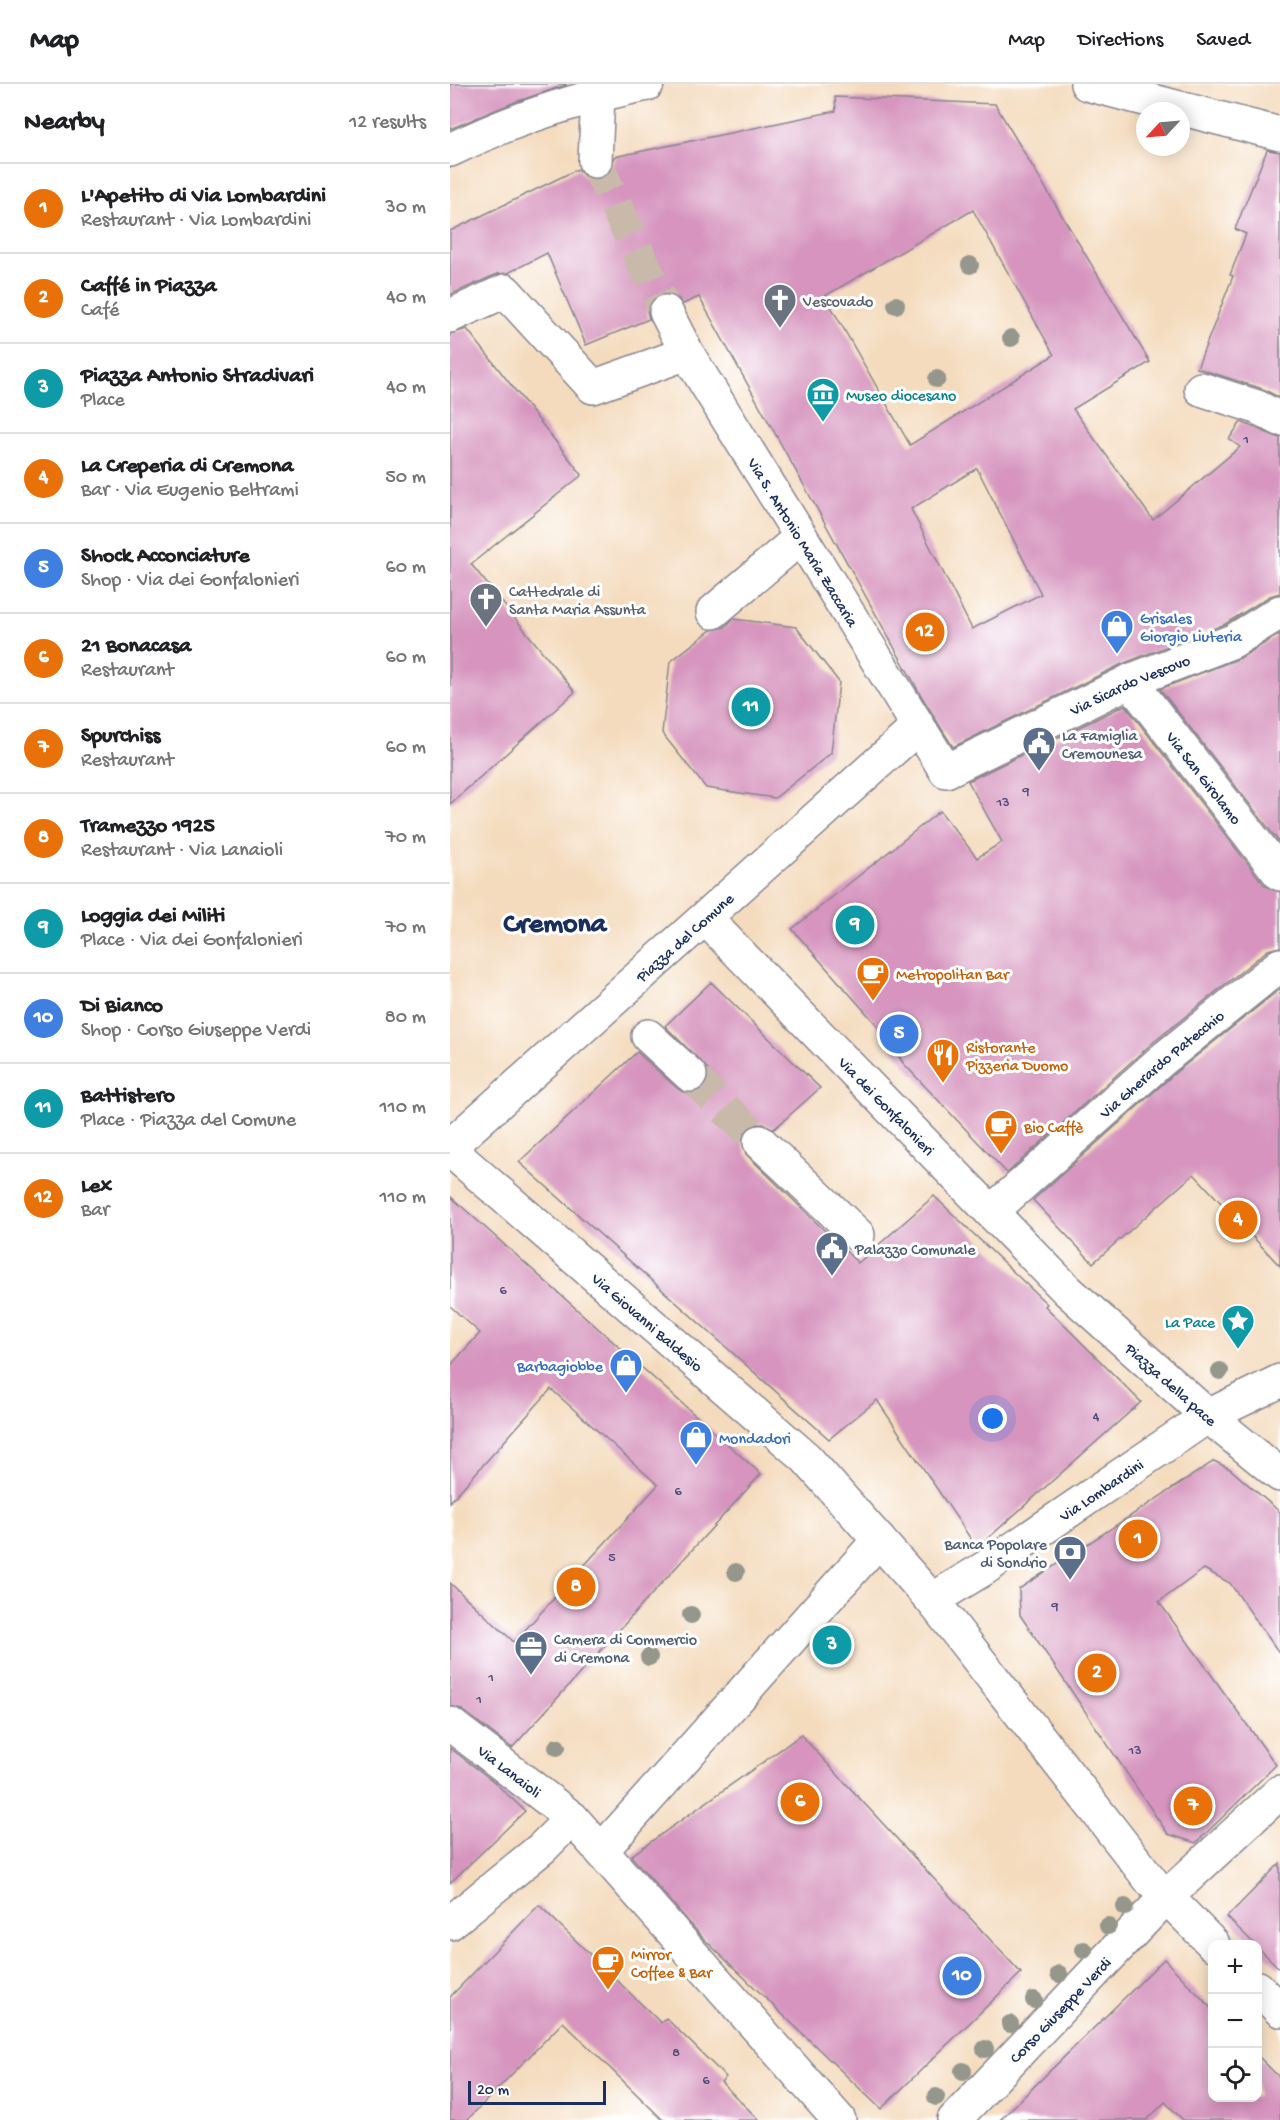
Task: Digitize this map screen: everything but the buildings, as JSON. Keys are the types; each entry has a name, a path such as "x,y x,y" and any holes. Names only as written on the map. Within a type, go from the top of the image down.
{"street":[{"path":"450,150 498,126 597,89 647,84"},
{"path":"1087,84 1280,134"},
{"path":"595,161 597,89"},
{"path":"450,316 505,291 593,387 687,353"},
{"name":"Via S. Antonio Maria Zaccaria","path":"666,312 687,353 946,771"},
{"path":"1201,389 1257,407 1280,419"},
{"path":"713,612 801,537"},
{"name":"Via Sicardo Vescovo","path":"946,771 1130,681 1233,641 1280,612"},
{"name":"Via San Girolamo","path":"1130,681 1280,874"},
{"name":"Piazza del Comune","path":"491,1185 450,1148 918,727"},
{"name":"Via dei Gonfalonieri","path":"706,919 1067,1290"},
{"name":"Via Gherardo Patecchio","path":"990,1212 1162,1060 1280,965"},
{"path":"648,1036 690,1076"},
{"path":"760,1142 858,1235"},
{"name":"Via Giovanni Baldesio","path":"491,1185 806,1458 932,1600 1166,1898 1209,1940"},
{"name":"Piazza della pace","path":"1067,1290 1208,1416 1280,1475"},
{"name":"Via Lombardini","path":"932,1600 985,1568 1208,1416 1280,1381"},
{"path":"602,1851 879,1540"},
{"name":"Via Lanaioli","path":"450,1724 572,1818 839,2120"},
{"name":"Corso Giuseppe Verdi","path":"954,2120 1166,1898 1280,1792"},
{"path":"450,1923 542,1848 572,1818"},
{"path":"1262,1993 1280,2010"}],"tunnel":[{"path":"595,161 666,312"},
{"path":"690,1075 760,1142"}],"place":[{"name":"Vescovado","path":"780,329"},
{"name":"Museo diocesano","path":"823,423"},
{"name":"Cattedrale di Santa Maria Assunta","path":"486,628"},
{"name":"Lex","path":"925,632"},
{"name":"Grisales Giorgio Liuteria","path":"1117,655"},
{"name":"Battistero","path":"751,707"},
{"name":"La Famiglia Cremounesa","path":"1039,772"},
{"name":"Loggia dei Militi","path":"855,925"},
{"name":"Metropolitan Bar","path":"873,1002"},
{"name":"Shock Acconciature","path":"899,1034"},
{"name":"Ristorante Pizzeria Duomo","path":"943,1084"},
{"name":"Bio Caffè","path":"1001,1155"},
{"name":"La Creperia di Cremona","path":"1238,1220"},
{"name":"Palazzo Comunale","path":"832,1277"},
{"name":"La Pace","path":"1238,1350"},
{"name":"Barbagiobbe","path":"626,1394"},
{"name":"Mondadori","path":"696,1466"},
{"name":"L'Apetito di Via Lombardini","path":"1138,1539"},
{"name":"Banca Popolare di Sondrio","path":"1070,1581"},
{"name":"Tramezzo 1925","path":"576,1587"},
{"name":"Piazza Antonio Stradivari","path":"832,1645"},
{"name":"Caffé in Piazza","path":"1097,1673"},
{"name":"Camera di Commercio di Cremona","path":"531,1676"},
{"name":"21 Bonacasa","path":"800,1802"},
{"name":"Spurchiss","path":"1193,1806"},
{"name":"Di Bianco","path":"962,1976"},
{"name":"Mirror Coffee & Bar","path":"608,1991"}],"district":[{"name":"Cremona","path":"555,921"}]}
